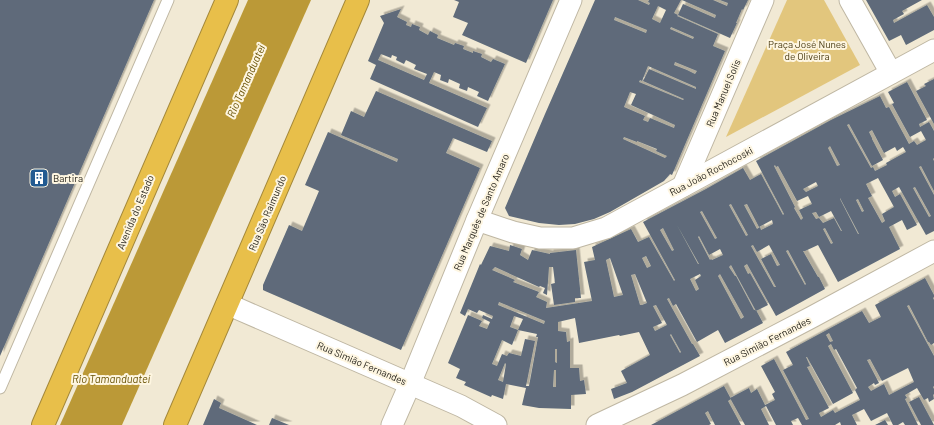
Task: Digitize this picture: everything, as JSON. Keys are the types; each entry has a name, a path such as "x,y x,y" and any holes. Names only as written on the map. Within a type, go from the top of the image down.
{"highway":[{"name":"Avenida do Estado","path":"43,425 227,0"},
{"name":"Rua São Raimundo","path":"175,425 358,0"}],"street":[{"name":"Rua Marquês de Santo Amaro","path":"392,425 477,220 571,0"},
{"name":"Rua Manuel Solis","path":"683,186 763,0"},
{"path":"850,0 891,74"},
{"name":"Rua João Rochocoski","path":"477,220 513,232 540,238 574,238 606,228 934,50"},
{"name":"Rua Simião Fernandes","path":"597,425 682,385 934,251"},
{"name":"Rua Simião Fernandes","path":"227,304 461,406 496,425"}],"lane":[{"path":"0,388 168,0"}],"green space":[{"name":"Praça José Nunes de Oliveira","path":"787,0 824,0 860,65 726,137"}],"water":[{"name":"Rio Tamanduateí","path":"248,0 311,0 122,425 60,425"}],"building":[{"name":"Bartira","path":"0,0 154,0 0,356"},
{"path":"454,0 553,0 526,63 462,35 468,23 453,17 459,2"},
{"path":"595,0 638,0 649,5 649,0 681,0 674,13 678,15 677,16 718,34 713,46 725,51 672,175 670,174 664,181 610,212 594,219 575,224 559,225 539,223 509,216 505,208","holes":["658,6 666,10 660,23 652,19","615,17 647,30 646,33 614,20","671,27 694,37 693,39 670,29","675,62 697,71 695,74 674,65","648,66 696,87 696,89 649,69 643,81 684,99 683,100 639,82 640,80 642,81","630,92 636,94 631,105 675,125 674,128 650,118 648,122 643,120 645,116 624,107","624,137 657,149 656,151 667,156 665,158 623,139"]},
{"path":"682,0 713,0 727,6 728,3 720,0 748,0 743,10 742,9 730,38 678,15 683,4 715,18 716,15"},
{"path":"866,0 922,0 902,11 904,14 893,20 894,23 927,5 934,17 934,30 906,45 901,35 889,41"},
{"path":"401,9 397,17 407,22 406,25 411,27 412,24 420,27 419,30 428,35 430,31 438,35 437,38 454,45 455,43 464,46 463,49 473,53 473,51 482,54 481,57 491,62 493,59 505,64 488,101 477,96 479,92 468,87 467,91 459,88 460,84 449,79 448,83 440,80 441,75 434,72 429,83 487,108 478,127 370,79 376,65 368,61 384,23 380,16","holes":["381,54 391,58 392,55 397,57 396,60 404,64 406,60 416,65 414,69 427,74 424,80 378,60"]},
{"path":"934,79 934,124 916,91 926,86 924,84"},
{"path":"907,82 927,120 919,124 920,127 929,122 934,131 934,191 921,166 919,167 934,195 934,231 926,235 899,187 892,191 895,197 900,194 917,225 907,230 902,220 889,227 900,249 838,282 818,245 803,251 825,289 776,316 747,264 744,266 748,274 750,273 768,305 756,311 763,323 725,343 718,330 697,342 676,304 673,306 669,298 667,299 700,356 632,392 614,399 611,389 627,383 621,371 650,355 639,332 579,343 575,318 558,322 558,331 566,332 567,342 570,341 570,368 579,368 580,381 584,380 586,394 571,395 571,409 539,408 522,405 526,388 506,384 503,399 492,395 491,397 464,385 466,382 456,378 460,369 448,363 468,315 482,321 479,326 487,329 490,322 482,318 483,315 492,319 493,316 479,310 477,313 468,309 465,316 460,313 480,264 481,265 490,246 509,251 510,245 522,249 520,255 528,260 532,250 550,254 576,250 581,298 575,298 575,302 554,305 551,284 555,283 553,267 549,267 547,295 543,293 545,288 539,287 495,267 492,270 515,280 513,282 539,292 536,297 547,302 546,308 592,301 584,262 595,260 592,247 631,229 638,242 649,237 674,281 675,280 643,222 743,168 750,180 761,174 783,215 784,214 756,161 831,120 880,96 886,108 889,107 909,144 914,141 917,145 926,140 921,131 910,137 892,104 894,103 888,92","holes":["849,124 872,166 883,160 869,132 872,130 884,153 895,147 897,151 903,147 906,152 875,171 873,167 871,168 847,125","830,146 840,165 837,166 828,148","775,165 776,167 778,166 797,201 808,196 812,204 799,210 803,218 801,220 774,166","878,178 894,207 882,214 885,221 882,223 868,198 872,196 866,184","816,182 818,186 806,192 803,189","915,187 931,216 929,217 913,188","840,198 859,234 858,234","858,199 864,211 862,212 856,200","731,204 748,235 746,236 729,205","747,204 759,227 772,220 773,224 761,230 760,227 757,229 744,205","702,211 717,238 715,239 700,212","831,211 842,231 834,218 823,223 819,218 816,219 812,213 816,212 819,217","677,225 699,264 698,264","663,228 674,250 672,251 660,230","825,228 833,243 831,244 823,229","699,236 709,255 720,249 723,255 710,260 698,237","753,245 757,252 769,245 780,265 777,266 771,254 761,259 776,287 774,287 751,246","788,250 806,284 805,285 786,251","646,256 651,266 647,268 642,258","610,258 623,295 614,297 606,260","731,265 754,310 736,276 729,267","635,274 647,303 640,305 631,275","700,274 701,276 695,280 699,289 696,291 690,279","720,274 744,317 741,319 718,276","499,302 545,321 544,324 498,305","656,305 667,325 655,331 653,327 662,323 653,306","514,316 523,319 518,330 510,327","518,330 537,334 536,337 538,337 529,386 526,386 535,341 525,339 521,356 509,353 507,356 502,354 497,366 492,364 502,340 512,345","671,334 681,352 680,353 670,335","555,349 557,349 557,363 555,362","505,363 506,364 503,382 498,380","554,370 556,370 556,387 553,387"]},
{"path":"376,91 492,141 487,152 453,138 446,153 480,168 401,350 263,290 263,285 289,225 302,231 319,191 305,185 328,132 397,162 398,159 341,135 351,111 364,117"},
{"path":"925,278 934,295 934,343 931,345 909,305 907,306 934,356 934,399 929,402 928,398 924,400 917,388 905,395 907,398 905,399 918,425 905,425 903,422 898,425 893,425 887,413 871,421 864,409 852,415 857,425 841,425 840,422 835,425 802,425 798,418 791,421 793,425 776,425 766,406 761,409 769,425 745,425 730,398 749,388 751,393 757,389 765,405 775,400 772,394 775,392 761,366 774,359 806,420 809,419 783,370 793,365 786,352 862,311 869,323 881,317 875,305","holes":["829,333 833,341 830,342 826,335","831,344 834,350 836,349 857,388 855,390 860,400 835,413 833,410 821,417 819,413 829,408 807,367 810,366 806,357 833,404 853,393 828,346","870,359 882,381 908,368 914,382 889,395 884,384 871,391 868,387 874,383 875,385 879,383 867,360"]},
{"path":"724,386 731,399 728,401 741,425 715,425 708,411 705,413 711,424 709,425 651,425"},
{"path":"919,397 934,425 921,425 909,402"},
{"path":"214,399 221,403 219,408 257,425 203,425"},
{"path":"272,418 289,425 269,425"},
{"path":"885,420 888,425 875,425"}],"place":[{"name":"Bartira","path":"39,178"}]}
